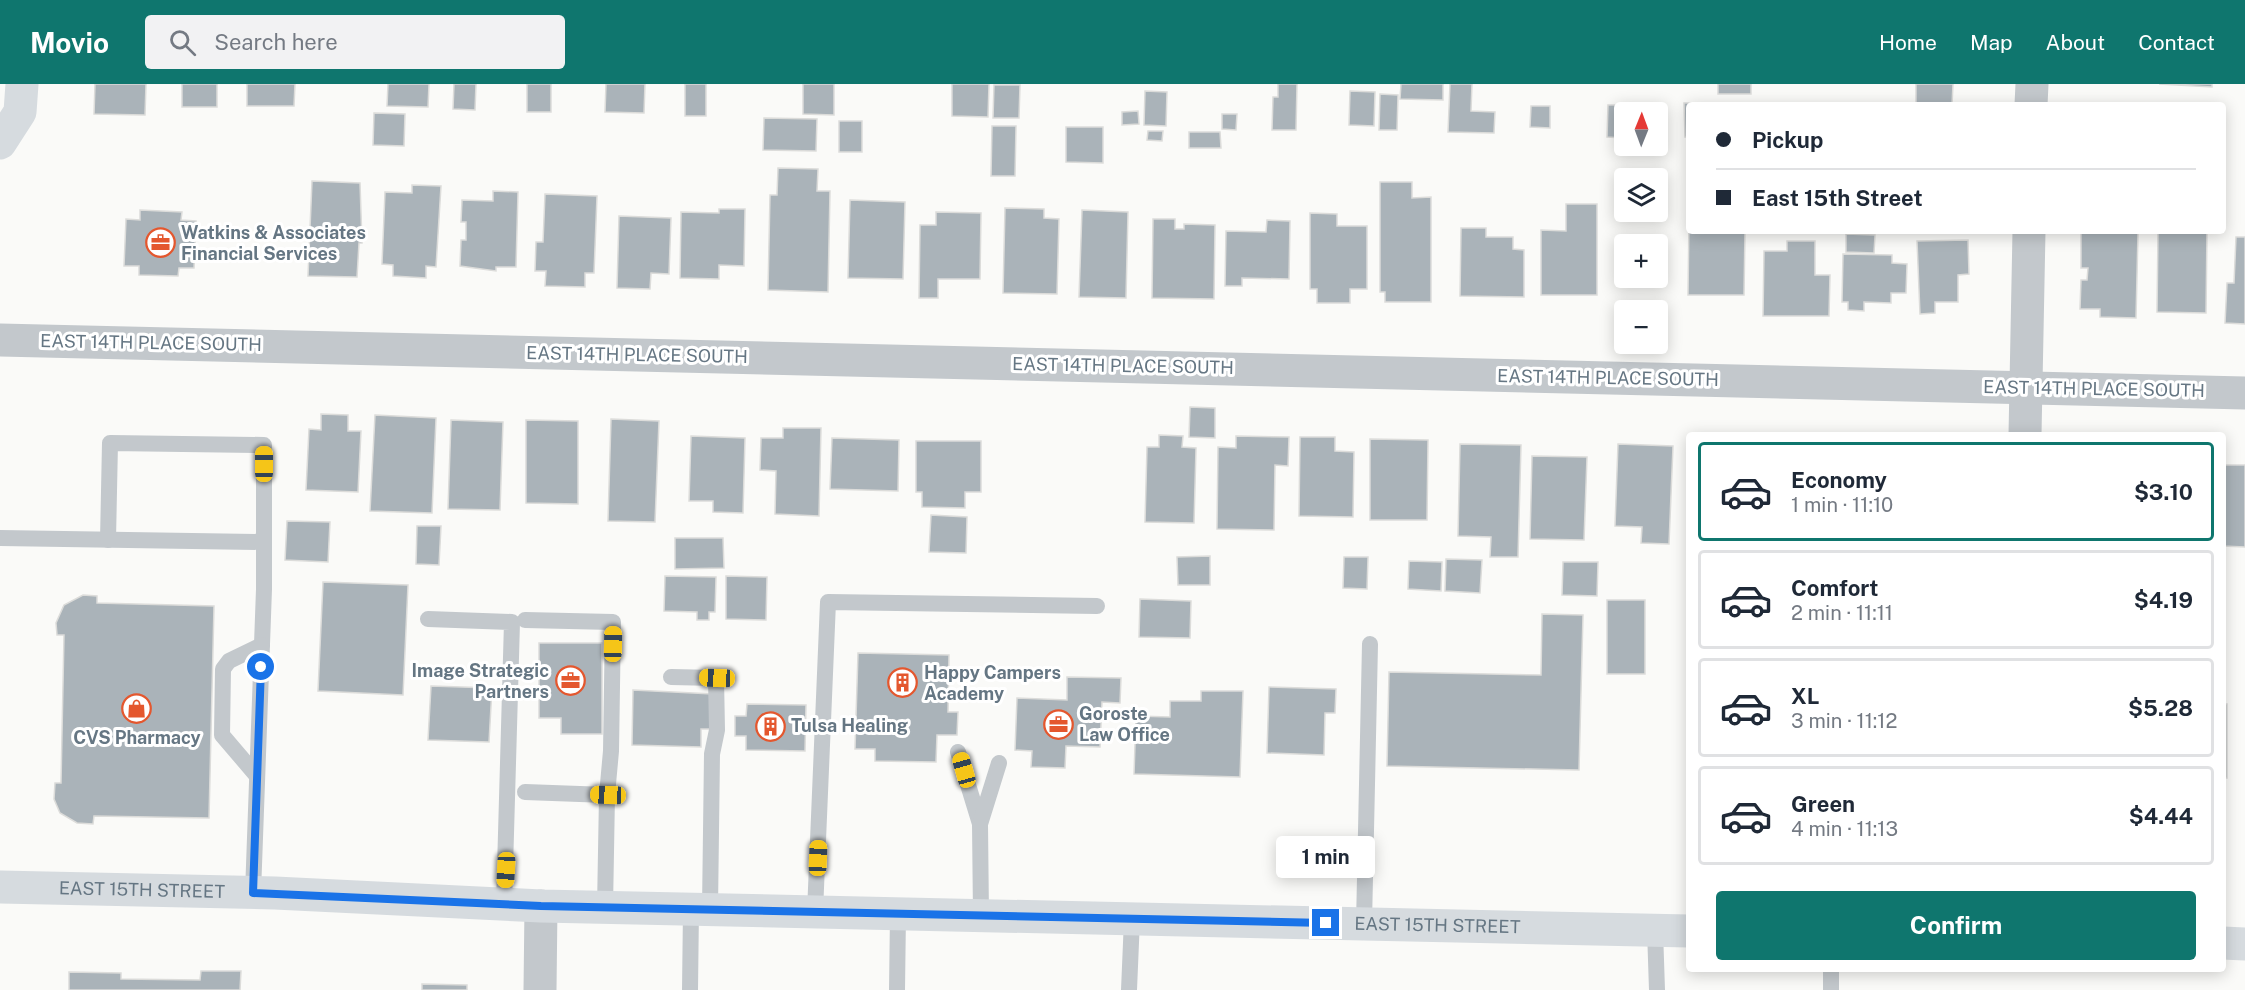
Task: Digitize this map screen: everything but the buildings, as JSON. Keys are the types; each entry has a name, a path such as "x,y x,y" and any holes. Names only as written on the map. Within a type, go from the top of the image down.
{"main road":[{"path":"0,143 20,112 22,84"},
{"name":"EAST 15TH STREET","path":"0,887 253,893 606,908 1686,932"},
{"path":"2226,943 2245,944"}],"street":[{"path":"2031,102 2032,84"},
{"path":"2025,432 2029,234"},
{"name":"EAST 14TH PLACE SOUTH","path":"0,340 2245,393"},
{"path":"540,990 541,906"}],"lane":[{"path":"108,540 110,443 264,445 262,645 253,893"},
{"path":"0,538 264,543"},
{"path":"815,912 828,602 1097,606"},
{"path":"428,619 512,622 510,758 504,904"},
{"path":"525,620 613,622 606,908"},
{"path":"1364,924 1370,644"},
{"path":"257,776 222,735 223,669 229,662 262,645"},
{"path":"671,677 717,678 717,730 711,754 700,909 690,990"},
{"path":"958,752 980,824 981,916"},
{"path":"980,824 999,763"},
{"path":"525,792 608,795"},
{"path":"897,990 898,914"},
{"path":"1129,990 1132,919"},
{"path":"1655,930 1658,990"},
{"path":"1831,990 1832,972"}],"place":[{"name":"Watkins & Associates Financial Services","path":"160,243"},
{"name":"Image Strategic Partners","path":"570,681"},
{"name":"Happy Campers Academy","path":"903,683"},
{"name":"CVS Pharmacy","path":"137,709"},
{"name":"Goroste Law Office","path":"1058,724"},
{"name":"Tulsa Healing","path":"770,726"}],"route":[{"path":"261,667 253,893 541,906 1326,923"}]}
